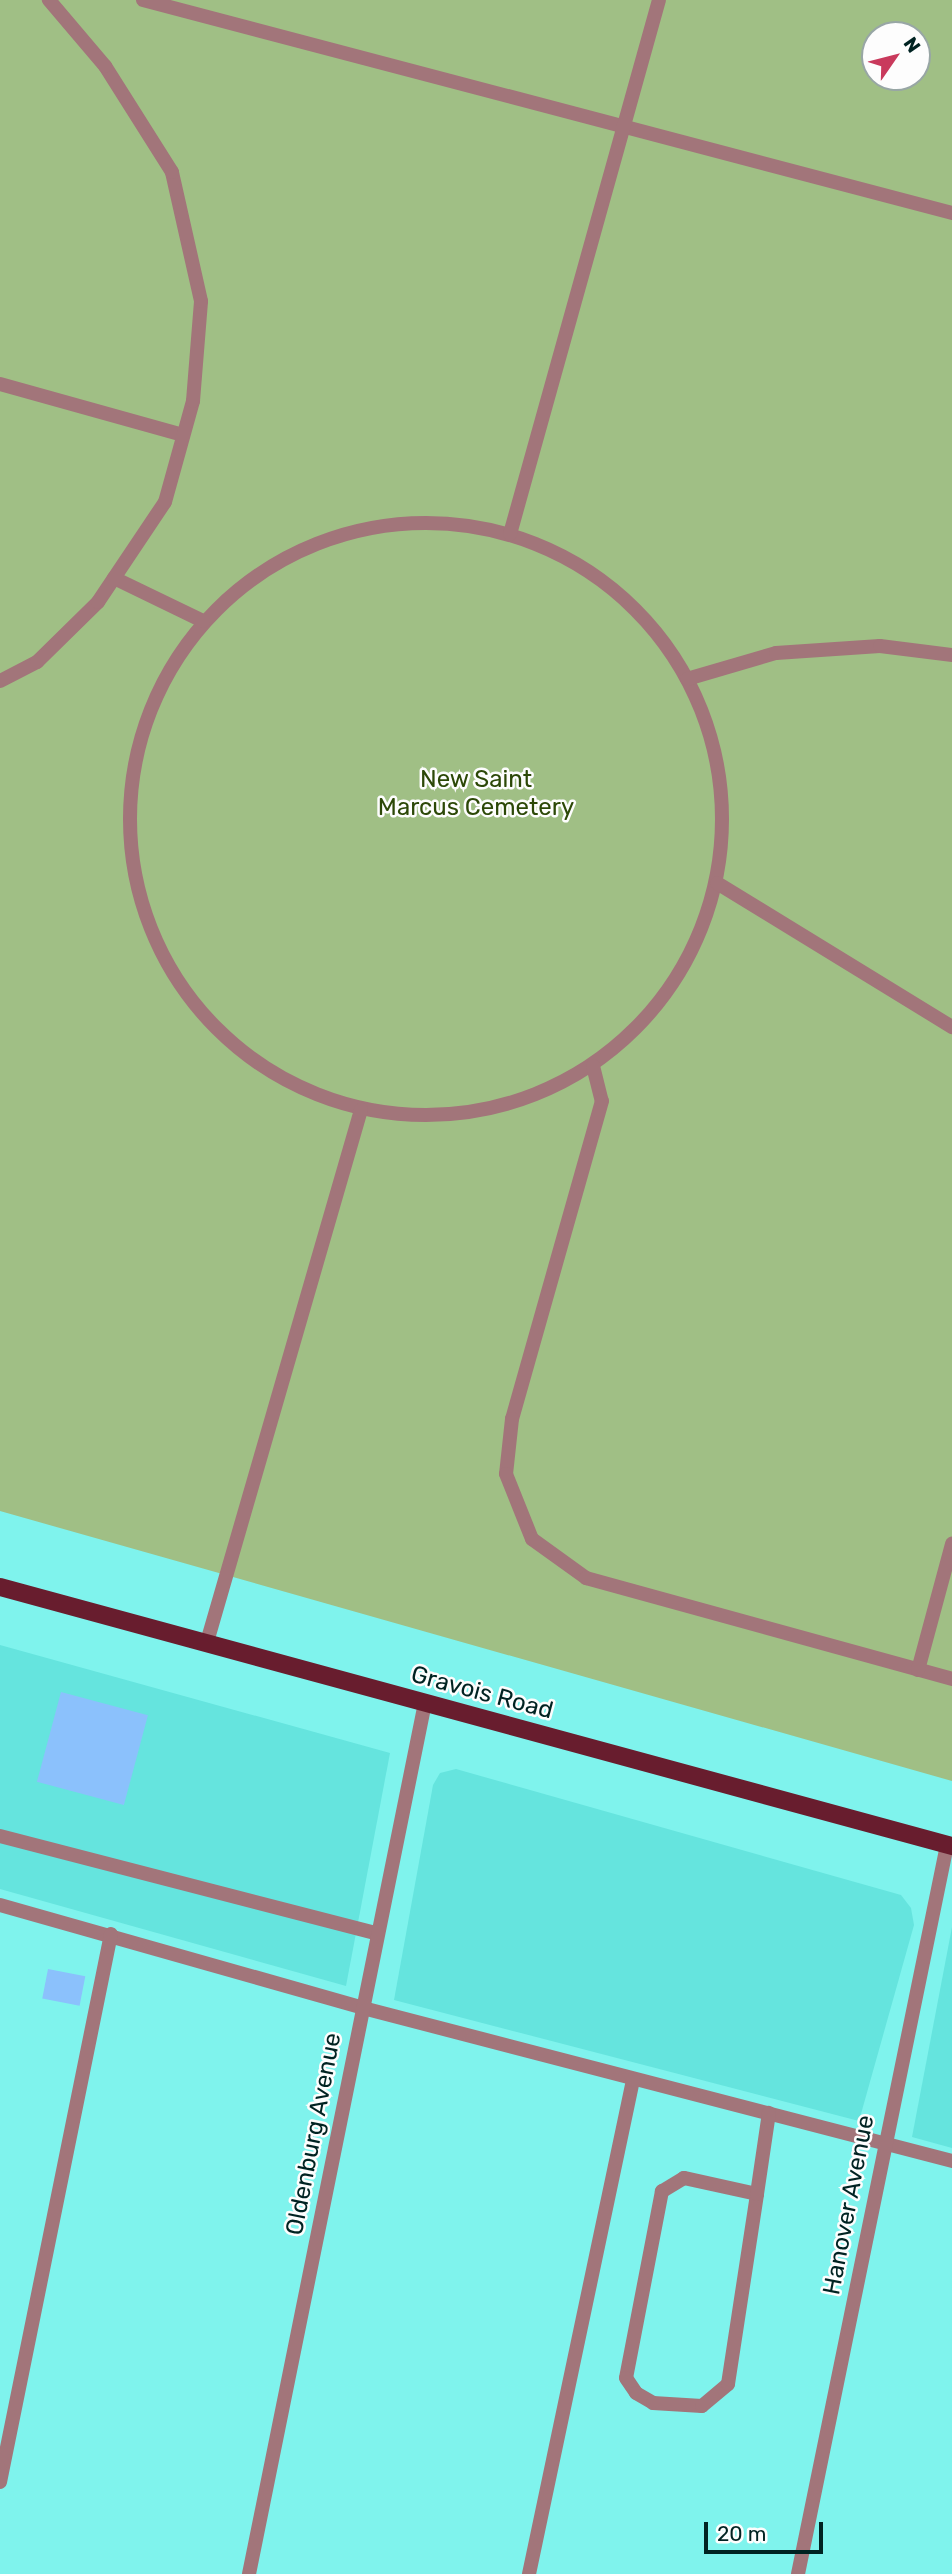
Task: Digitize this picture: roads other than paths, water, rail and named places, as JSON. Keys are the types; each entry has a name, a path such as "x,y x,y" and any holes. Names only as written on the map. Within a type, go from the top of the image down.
{"main road":[{"name":"Gravois Road","path":"0,1587 950,1846"}],"street":[{"path":"0,681 37,662 98,602 165,502 193,401 201,301 172,172 105,66 49,0"},
{"path":"143,0 623,129 952,213"},
{"path":"510,534 659,0"},
{"path":"0,384 183,435"},
{"path":"427,522 510,534 581,566 642,616 687,679 713,744 723,813 717,883 692,954 650,1016 593,1066 521,1102 441,1117 361,1110 279,1078 209,1024 160,951 132,867 131,779 152,707 203,621 267,567 344,533 427,522"},
{"path":"114,578 203,621"},
{"path":"687,679 776,653 880,646 952,655"},
{"path":"717,883 952,1027"},
{"path":"593,1066 602,1101 512,1419 506,1474 532,1539 586,1578 952,1679"},
{"path":"207,1642 361,1110"},
{"path":"918,1670 952,1544"},
{"name":"Oldenburg Avenue","path":"249,2574 425,1703"},
{"path":"0,1836 378,1934"},
{"name":"Hanover Avenue","path":"798,2574 885,2141 950,1846"},
{"path":"0,1905 111,1934 363,2008 633,2080 885,2141 952,2161"},
{"path":"0,2482 111,1934"},
{"path":"529,2574 633,2080"},
{"path":"757,2194 684,2178 662,2191 626,2378 636,2393 653,2403 702,2406 728,2384 757,2194 769,2113"}],"park label":[{"name":"New Saint Marcus Cemetery","path":"476,794"}]}
